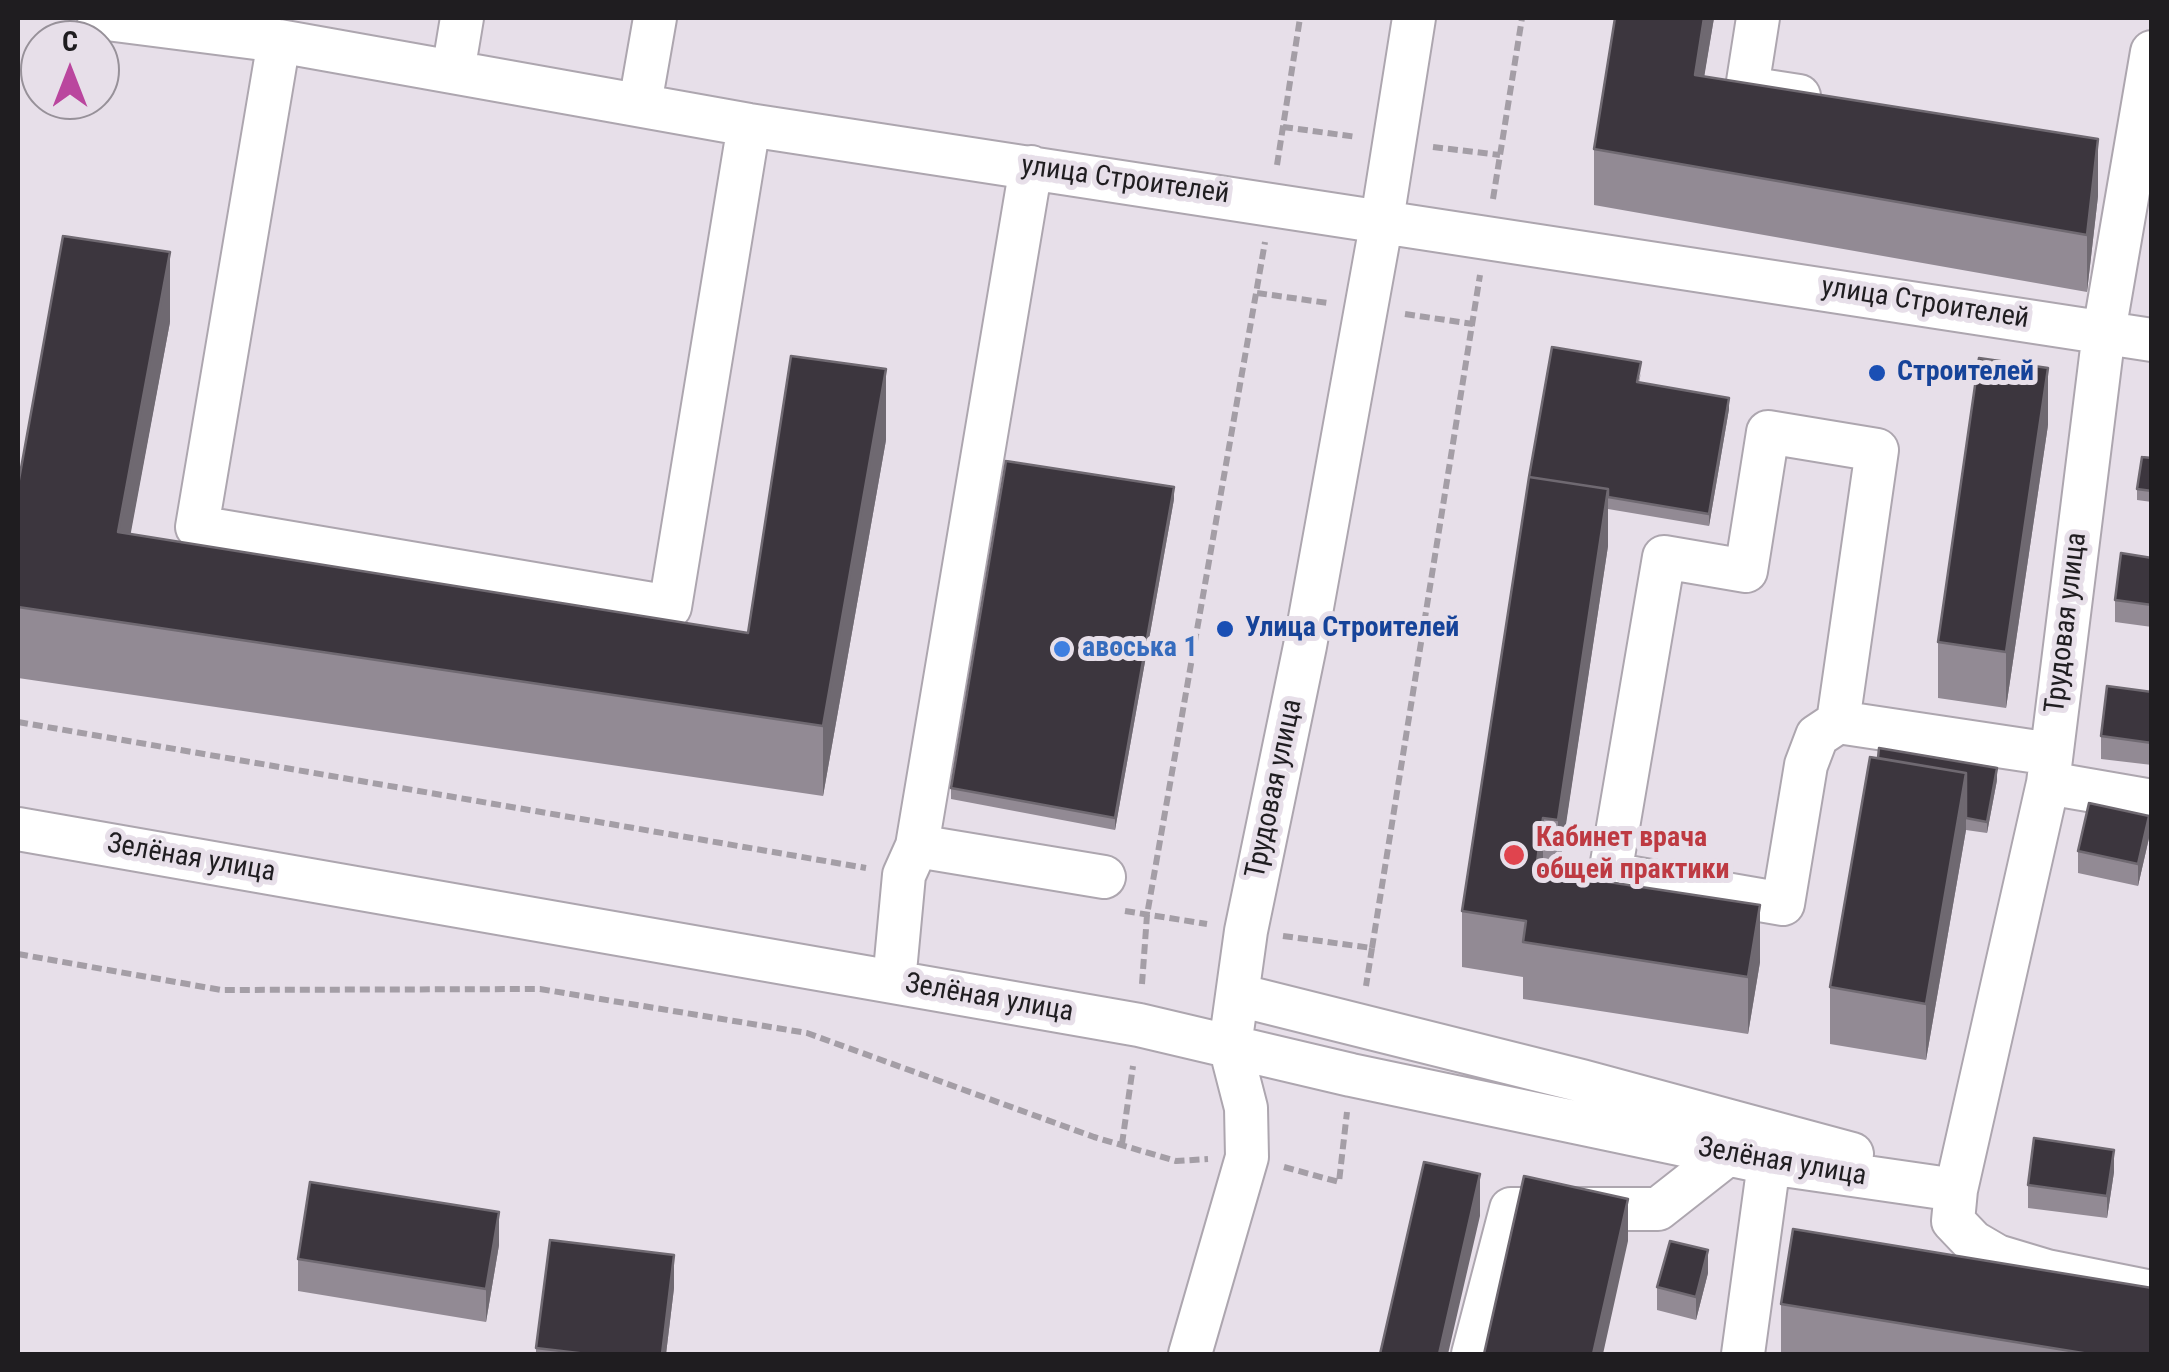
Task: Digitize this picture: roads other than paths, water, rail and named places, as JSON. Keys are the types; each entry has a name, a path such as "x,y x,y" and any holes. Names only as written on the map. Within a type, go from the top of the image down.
{"street":[{"name":"улица Строителей","path":"99,18 279,41 749,125 2152,340"},
{"path":"453,72 462,18"},
{"path":"640,104 655,18"},
{"name":"Трудовая улица","path":"1190,1354 1247,1157 1246,1108 1230,1046 1246,930 1305,646 1382,220 1414,18"},
{"path":"1758,18 1747,88 1844,103"},
{"path":"279,41 197,527 670,607 749,125"},
{"name":"Трудовая улица","path":"1956,1190 2049,769 2104,332 2115,147 2152,52"},
{"path":"894,982 910,860 1031,167"},
{"path":"1838,722 1877,450 1768,432 1746,570 1664,558 1610,874 1783,904 1806,765 1818,736 1838,722 2049,769 2152,801"},
{"name":"Зелёная улица","path":"18,829 1139,1025 1351,1076 1748,1159 1956,1190"},
{"path":"910,860 1107,893"},
{"name":"Зелёная улица","path":"1238,995 1779,1132 1956,1190"},
{"path":"1473,1354 1510,1209 1658,1209 1748,1159"},
{"path":"1743,1354 1748,1159"},
{"path":"1956,1190 1953,1222 1973,1242 1998,1256 2047,1271 2152,1292"}],"place":[{"name":"Строителей","path":"1877,373"},
{"name":"Улица Строителей","path":"1225,629"},
{"name":"авоська 1","path":"1062,649"},
{"name":"Кабинет врача общей практики","path":"1514,855"}]}
